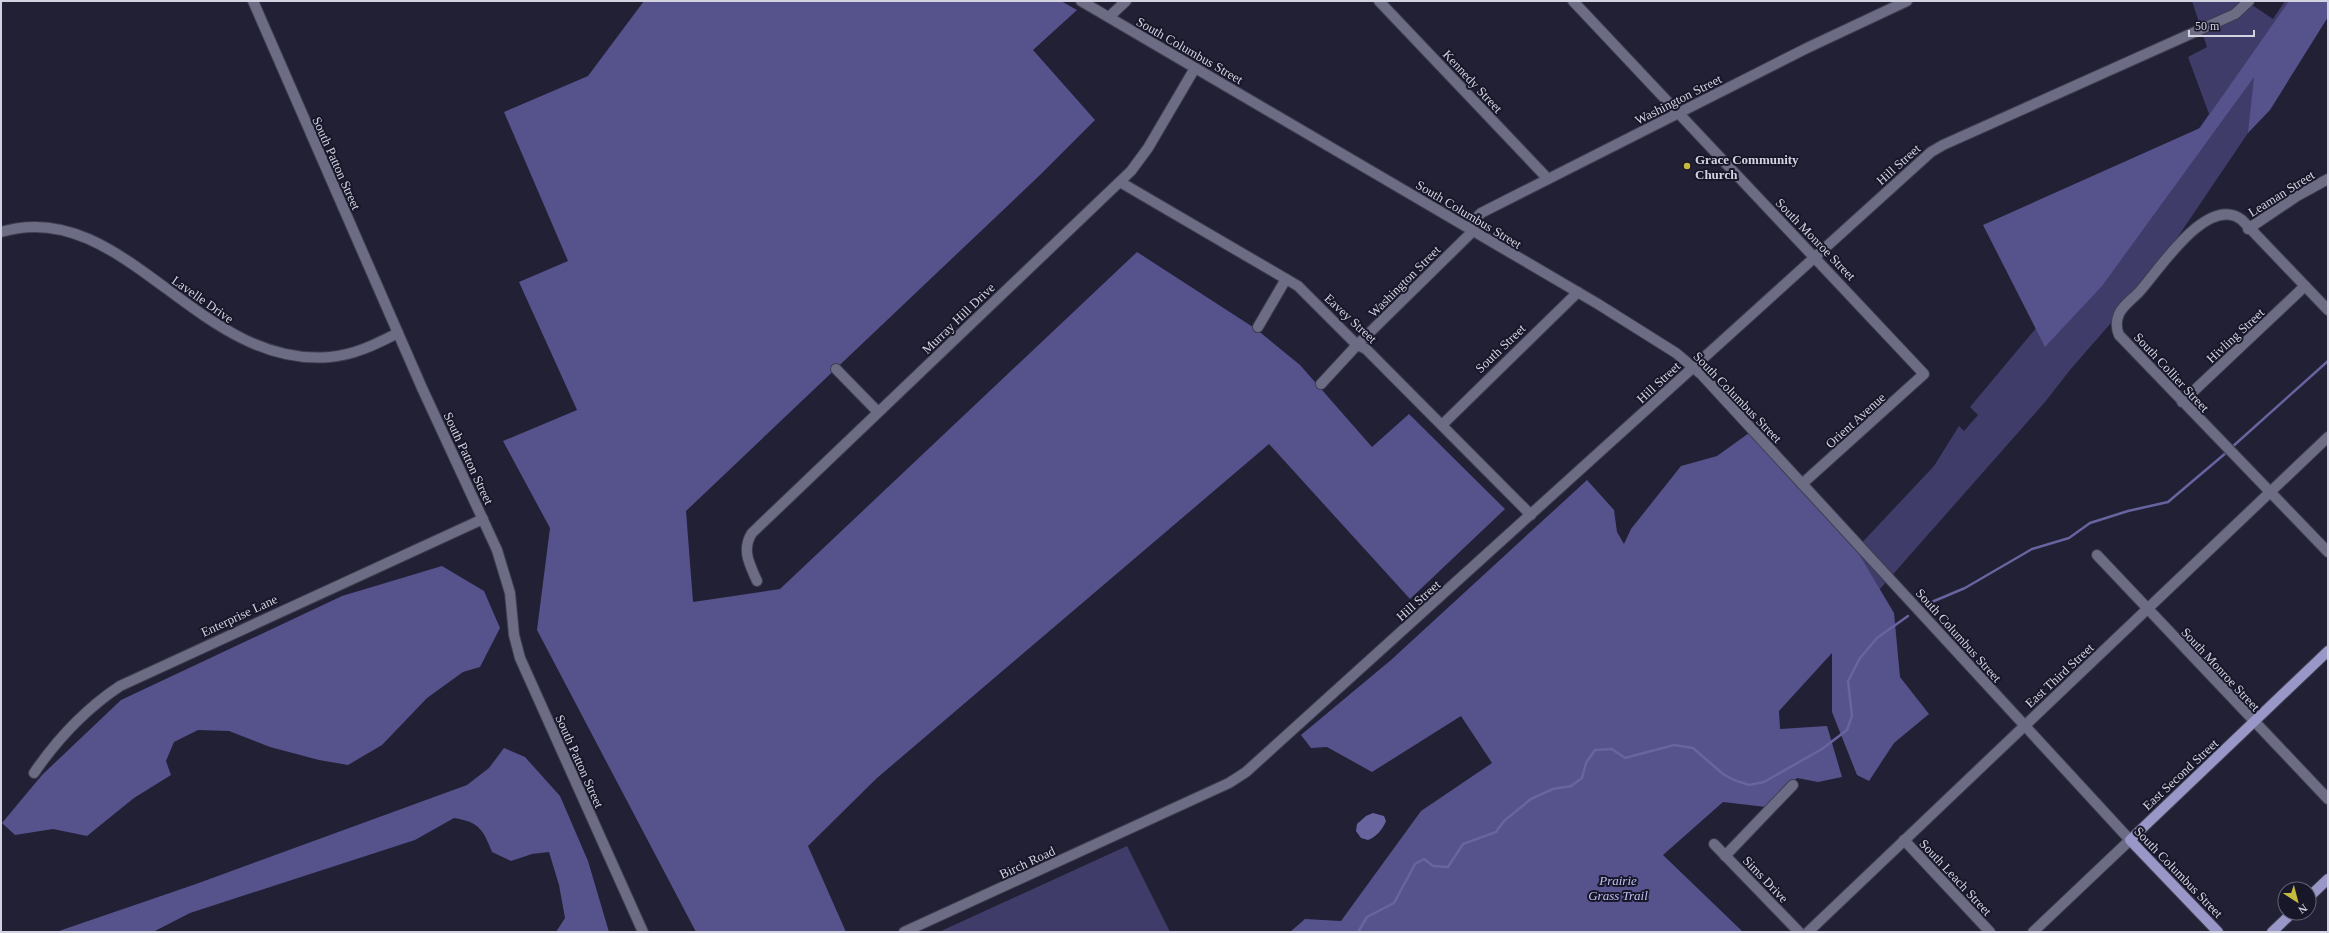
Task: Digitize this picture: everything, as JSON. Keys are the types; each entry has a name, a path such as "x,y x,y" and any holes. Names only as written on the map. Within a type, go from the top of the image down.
{"main road":[{"name":"East Second Street","path":"2130,840 2328,651"},
{"name":"South Columbus Street","path":"2130,840 2218,932"},
{"path":"2317,889 2328,879"},
{"path":"2272,932 2284,921"}],"street":[{"name":"South Patton Street","path":"252,1 398,333 483,519 505,572 520,658 643,932"},
{"name":"South Columbus Street","path":"1081,1 1578,292 1676,353 1694,367 2130,840"},
{"path":"1108,17 1126,1"},
{"name":"Kennedy Street","path":"1379,1 1548,179"},
{"name":"South Monroe Street","path":"1573,1 1924,374"},
{"name":"Washington Street","path":"1321,384 1472,230 1474,220 1481,213 1678,112 1907,1"},
{"name":"Hill Street","path":"1160,814 1229,782 1257,764 1937,148 2235,14 2249,1"},
{"name":"Murray Hill Drive","path":"757,581 746,554 747,543 752,533 1132,171 1148,148 1195,68"},
{"name":"Leaman Street","path":"2248,229 2297,196 2328,179"},
{"name":"Eavey Street","path":"1120,182 1286,279 1311,298 1358,345 1366,349 1531,515"},
{"name":"South Collier Street","path":"2328,310 2248,229 2242,220 2231,214 2217,215 2176,246 2140,291 2123,308 2117,318 2119,335 2229,451 2271,492 2328,552"},
{"name":"Lavelle Drive","path":"1,232 24,227 42,226 59,228 84,236 129,262 226,331 269,351 295,356 330,357 368,348 398,333"},
{"path":"1258,328 1286,279"},
{"name":"Hivling Street","path":"2182,402 2305,286"},
{"name":"South Street","path":"1442,425 1578,292"},
{"path":"836,369 878,412"},
{"name":"Orient Avenue","path":"1802,484 1924,374"},
{"name":"East Third Street","path":"1808,932 2328,437"},
{"name":"Enterprise Lane","path":"34,773 68,728 100,699 126,682 483,519"},
{"name":"South Monroe Street","path":"2097,555 2328,799"},
{"path":"1725,856 1793,785"},
{"name":"Birch Road","path":"904,932 1160,814"},
{"name":"South Leach Street","path":"1904,840 1990,932"},
{"name":"East Second Street","path":"2033,932 2130,840"},
{"name":"Sims Drive","path":"1714,844 1799,932"}],"shaded area":[{"name":"Prairie Grass Trail","path":"2192,1 2246,1 2273,19 2285,1 2328,1 2248,133 2150,278 2070,370 2045,402 1880,589 1519,932 1856,549 1934,466 1959,426 1964,431 1978,415 1970,407 2099,253 2107,259 2209,114 2188,57 2207,47"},
{"path":"1373,813 1384,816 1386,821 1385,824 1371,839 1368,840 1361,838 1356,831 1357,824 1366,816"},
{"path":"1127,846 1170,932 939,932"}],"green space":[{"path":"644,1 1061,1 1077,10 1033,50 1095,120 1040,175 686,511 693,602 780,589 1137,252 1256,329 1300,365 1372,447 1409,414 1505,509 1410,599 1269,444 877,778 808,846 846,932 696,932 537,630 550,528 503,441 577,410 519,282 568,261 504,112 588,76"},
{"path":"2289,1 2328,1 2328,17 2270,110 2248,133 2254,77 2102,286 2045,347 1983,225 2200,128"},
{"path":"1749,433 1856,549 1894,613 1900,677 1929,714 1894,743 1869,781 1857,775 1832,712 1832,653 1779,711 1780,729 1827,726 1842,777 1818,782 1797,778 1766,807 1723,802 1663,855 1743,932 1290,932 1305,919 1341,921 1421,811 1492,763 1461,716 1372,772 1327,747 1311,748 1301,735 1391,660 1587,480 1614,510 1617,532 1624,544 1631,529 1681,466 1717,456"},
{"path":"442,566 484,591 500,628 480,667 463,672 427,698 382,745 348,765 319,760 270,747 229,731 198,730 174,742 166,761 171,775 134,798 87,836 53,829 15,835 2,823 42,775 121,700 342,596"},
{"path":"504,748 525,757 560,796 588,861 609,932 556,932 565,918 559,885 549,852 532,854 511,861 492,852 483,832 475,824 454,818 415,840 190,913 153,932 56,932 196,884 467,785 489,768"}],"waterway":[{"path":"2231,448 2328,361"},
{"path":"1927,604 1965,588 2032,549 2069,538 2090,523 2128,511 2168,502 2227,452"},
{"path":"1358,932 1367,917 1394,903 1415,864 1424,859 1433,866 1448,867 1463,844 1496,832 1504,821 1531,799 1553,789 1571,786 1582,778 1586,763 1595,750 1612,749 1625,758 1674,745 1693,748 1723,774 1734,780 1749,785 1764,782 1822,749 1847,730 1852,716 1848,681 1860,658 1877,638 1908,616"}],"place":[{"name":"Grace Community Church","path":"1687,166"}]}
